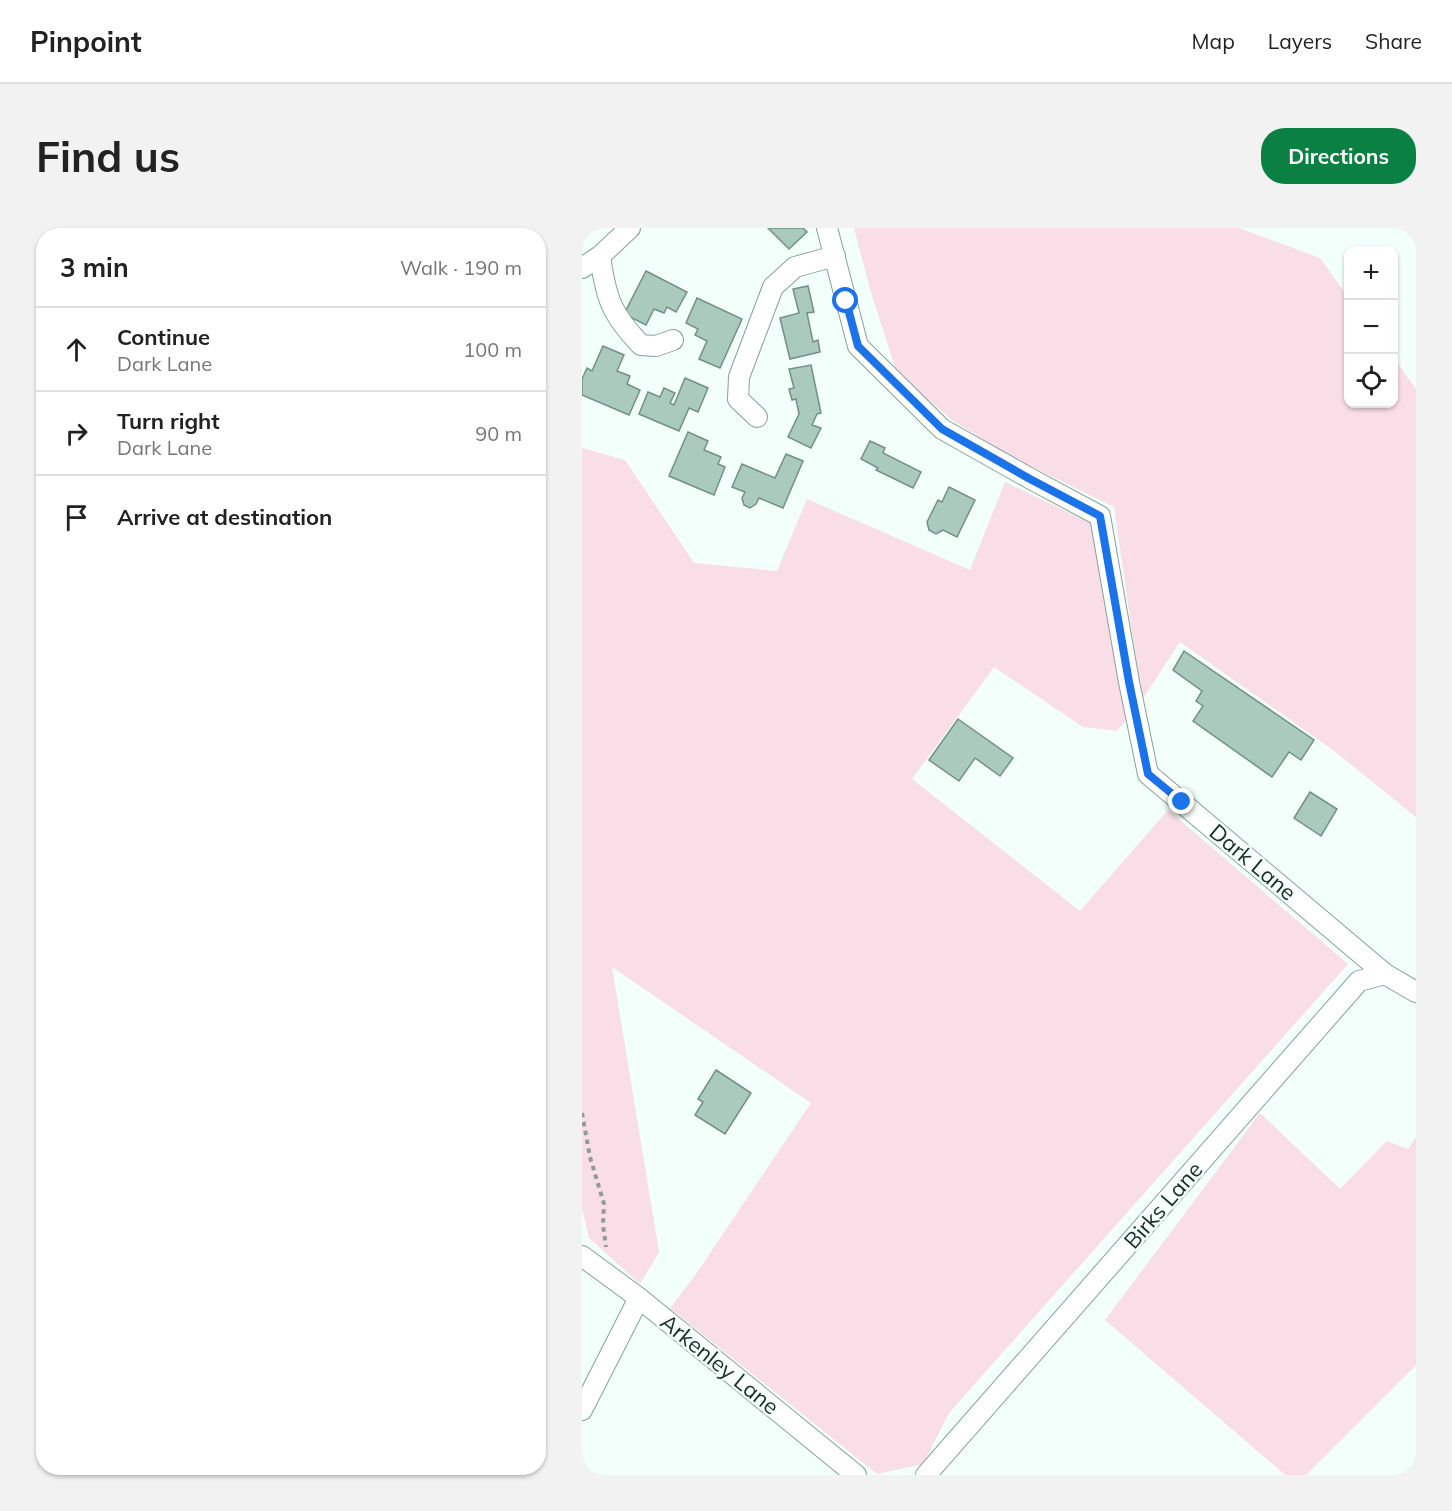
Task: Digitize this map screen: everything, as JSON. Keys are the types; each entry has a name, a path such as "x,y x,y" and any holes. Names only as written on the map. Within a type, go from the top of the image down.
{"street":[{"path":"582,268 600,256 630,228"},
{"name":"Dark Lane","path":"827,228 858,346 942,429 1100,516 1129,682 1148,774 1385,974"},
{"path":"600,256 605,292 621,325 641,345 656,346 673,340"},
{"path":"757,417 738,399 740,377 773,287 795,267 835,256"},
{"path":"1385,974 1416,992"},
{"name":"Birks Lane","path":"926,1475 1359,981 1385,974"},
{"name":"Arkenley Lane","path":"582,1256 639,1298 856,1475"},
{"path":"582,1410 639,1298"}],"path":[{"path":"582,1113 590,1157 604,1204 603,1225 609,1276"}],"shaded area":[{"path":"854,228 1239,228 1320,258 1344,291 1344,408 1398,408 1398,364 1416,389 1416,817 1333,750 1180,642 1142,700 1114,507 1014,458 952,420 897,374 870,289"},
{"path":"582,448 625,460 694,563 777,571 807,499 970,570 1005,482 1092,524 1129,717 1117,731 1083,727 994,667 912,779 1080,911 1168,810 1348,964 949,1413 923,1464 877,1474 670,1308 694,1277 811,1103 612,967 659,1252 640,1284 589,1238 582,1208"},
{"path":"1260,1113 1340,1189 1387,1141 1408,1149 1416,1137 1416,1365 1306,1475 1285,1475 1105,1320"}],"building":[{"path":"768,228 803,228 807,232 789,249"},
{"path":"646,271 687,292 676,312 667,307 664,313 654,309 646,325 624,314"},
{"path":"808,286 814,312 807,313 813,342 818,340 820,352 790,359 780,318 799,313 793,289"},
{"path":"697,298 742,319 720,368 699,359 707,341 695,335 698,329 686,323"},
{"path":"603,346 624,355 617,371 630,376 627,384 640,390 629,415 582,395 582,379 587,368 592,371"},
{"path":"811,365 821,413 817,414 812,425 821,428 811,448 788,437 799,414 796,399 792,400 789,389 794,388 789,369"},
{"path":"685,378 708,388 698,412 689,408 679,431 639,414 648,392 660,397 664,388 675,393 670,403 674,405"},
{"path":"688,432 708,441 704,450 721,457 718,464 725,467 714,495 669,476"},
{"path":"870,441 885,448 883,453 921,472 913,488 876,470 878,468 861,459"},
{"path":"786,454 803,461 783,508 759,498 750,508 744,505 742,498 745,492 732,487 742,464 775,478"},
{"path":"949,487 975,500 957,537 943,530 936,534 929,530 927,522 938,500 942,502"},
{"path":"1184,651 1314,740 1301,760 1289,752 1272,777 1193,721 1203,706 1196,701 1202,691 1173,670"},
{"path":"958,719 1013,758 1000,776 975,758 959,781 929,760"},
{"path":"1310,792 1337,809 1321,836 1294,818"},
{"path":"716,1070 751,1093 725,1134 695,1115 703,1102 698,1099"}],"route":[{"path":"846,301 858,346 942,429 1100,516 1129,682 1148,774 1182,802"}]}
